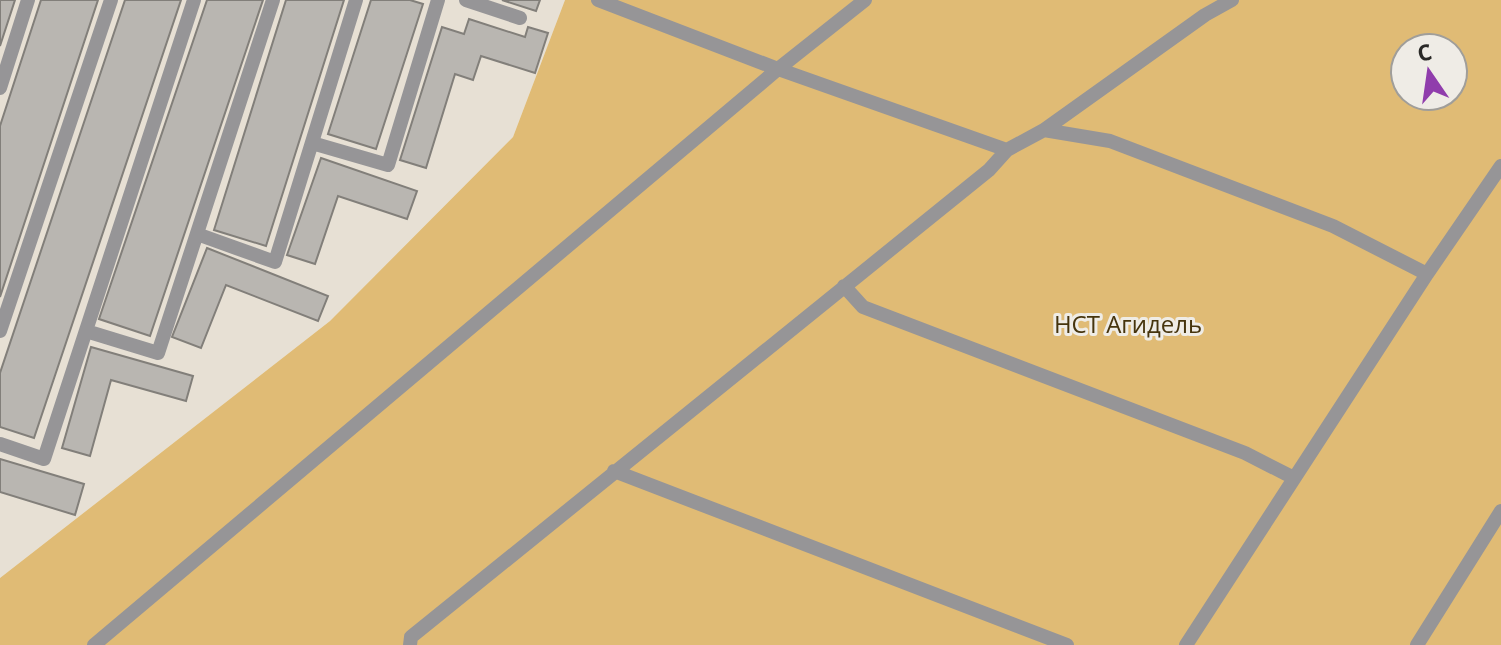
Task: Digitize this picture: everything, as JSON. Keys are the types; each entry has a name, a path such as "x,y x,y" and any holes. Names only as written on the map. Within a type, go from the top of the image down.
{"lane":[{"path":"0,88 28,0"},
{"path":"0,331 111,0"},
{"path":"0,444 44,459 194,0"},
{"path":"86,331 158,353 273,0"},
{"path":"197,234 275,262 356,0"},
{"path":"312,143 388,165 438,0"},
{"path":"466,0 520,18"},
{"path":"598,0 778,69 1007,150"},
{"path":"94,645 778,69 865,0"},
{"path":"410,645 411,637 989,170 1007,150 1044,130 1205,15 1232,0"},
{"path":"1044,130 1110,141 1333,226 1427,274"},
{"path":"1186,645 1427,274 1501,166"},
{"path":"844,286 863,307 1217,442 1294,478"},
{"path":"614,471 1067,645"},
{"path":"1417,645 1501,511"}],"shaded area":[{"path":"0,0 565,0 513,137 330,321 0,578"}],"green space":[{"name":"НСТ Агидель","path":"565,0 1501,0 1501,645 0,645 0,578 330,321 513,137"}],"building":[{"path":"0,0 15,0 0,46"},
{"path":"41,0 98,0 0,297 0,126"},
{"path":"125,0 181,0 34,438 0,427 0,373"},
{"path":"207,0 263,0 150,336 99,319"},
{"path":"286,0 344,0 266,246 214,230"},
{"path":"371,0 410,0 423,4 376,149 328,134"},
{"path":"502,0 540,0 536,11"},
{"path":"469,19 525,37 528,27 548,33 535,73 481,56 473,80 455,74 426,168 400,160 442,27 464,34"},
{"path":"321,158 417,191 407,219 338,196 315,264 287,255"},
{"path":"207,248 328,296 318,321 226,285 201,348 172,337"},
{"path":"91,347 193,376 186,401 111,380 90,456 62,448"},
{"path":"0,459 84,484 75,515 0,492"}]}
